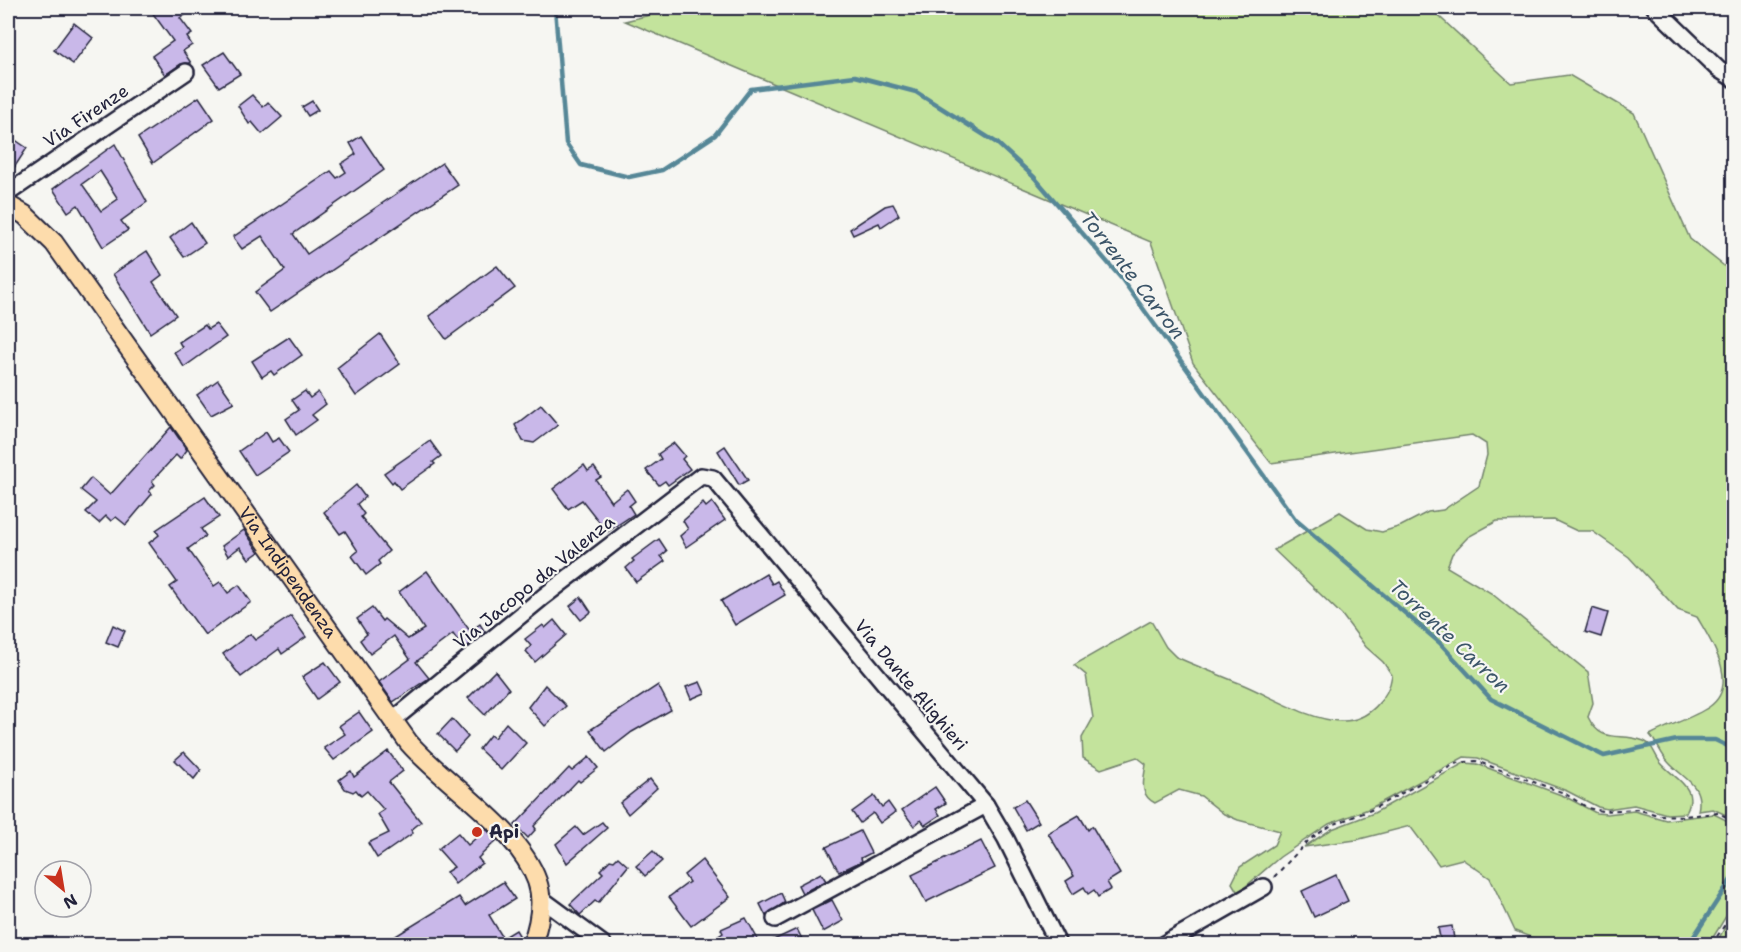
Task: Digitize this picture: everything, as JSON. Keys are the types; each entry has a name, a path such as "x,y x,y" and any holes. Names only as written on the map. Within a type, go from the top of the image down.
{"main road":[{"name":"Via Indipendenza","path":"8,205 25,215 54,243 392,721 428,765 504,832 523,856 537,882 539,897 538,922 532,945"}],"street":[{"path":"1655,8 1718,69 1734,79"},
{"name":"Via Firenze","path":"8,193 186,72"},
{"name":"Via Jacopo da Valenza","path":"392,721 543,597 701,476"},
{"name":"Via Dante Alighieri","path":"701,476 712,478 986,805 1006,839 1058,945"},
{"path":"775,919 986,805"},
{"path":"1164,945 1264,888"},
{"path":"539,897 603,945"}],"path":[{"path":"1264,888 1309,840 1332,825 1371,810 1457,763 1476,761 1564,794 1595,810 1636,809 1658,815 1683,816 1718,813 1731,819 1734,825"},
{"path":"1712,945 1734,910"}],"green space":[{"path":"679,8 1430,8 1511,83 1569,75 1634,113 1690,239 1733,273 1733,818 1713,809 1698,811 1699,802 1695,789 1666,760 1650,735 1709,707 1718,698 1723,687 1720,663 1697,617 1678,610 1629,557 1592,531 1577,531 1554,520 1497,521 1468,537 1452,554 1447,567 1491,593 1588,672 1593,703 1588,717 1593,726 1606,735 1635,738 1649,745 1660,762 1688,790 1690,796 1686,813 1667,814 1634,805 1607,809 1598,807 1567,791 1478,758 1464,757 1371,808 1329,824 1280,857 1238,893 1232,883 1240,867 1274,845 1280,831 1238,820 1224,814 1201,796 1179,790 1155,803 1144,791 1146,764 1137,757 1101,769 1083,758 1082,738 1093,718 1086,675 1074,665 1151,621 1166,647 1176,657 1293,708 1319,717 1343,721 1369,713 1387,692 1392,675 1383,662 1366,647 1342,615 1274,550 1340,512 1367,529 1382,532 1401,526 1428,512 1443,510 1479,486 1487,455 1486,444 1472,435 1271,463 1193,363 1151,242 625,21"},
{"path":"1464,763 1477,764 1564,796 1596,813 1634,811 1666,820 1714,814 1728,821 1733,829 1733,905 1709,944 1548,944 1515,931 1490,878 1462,859 1439,865 1410,826 1356,840 1304,847 1332,829 1374,813"},
{"path":"1733,913 1733,944 1716,944 1718,940"}],"building":[{"path":"149,8 196,8 180,18 192,34 187,37 192,45 183,51 191,63 181,64 165,75 152,56 173,41"},
{"path":"74,23 93,38 73,64 54,50"},
{"path":"224,52 240,74 219,87 203,65"},
{"path":"252,95 263,107 268,102 282,117 262,134 252,122 249,124 238,106"},
{"path":"199,97 214,119 153,163 138,138"},
{"path":"312,101 318,110 308,116 302,107"},
{"path":"8,135 27,148 8,177"},
{"path":"361,136 384,170 293,234 307,254 442,163 458,185 270,312 255,292 285,270 262,236 242,249 233,237 331,171 337,178 346,172 341,164 356,154 350,143"},
{"path":"115,144 147,202 121,221 128,230 103,247 78,205 68,212 53,189","holes":["100,171 118,199 101,211 82,184"]},
{"path":"893,204 899,215 881,227 879,223 853,235 850,229 885,206"},
{"path":"191,222 205,243 184,257 170,238"},
{"path":"147,251 162,275 153,282 176,315 150,333 113,274"},
{"path":"497,266 515,288 446,339 429,316"},
{"path":"216,324 226,337 184,367 174,352 182,347 179,342 205,325 208,329"},
{"path":"380,334 400,364 356,396 337,368"},
{"path":"289,337 302,355 274,375 271,371 262,377 252,361"},
{"path":"218,380 234,403 211,415 197,395"},
{"path":"305,391 310,398 318,392 326,404 312,415 317,420 296,435 286,419 299,410 292,400"},
{"path":"541,405 558,425 534,443 523,441 515,425"},
{"path":"171,427 187,450 180,459 176,455 152,481 155,485 149,491 152,494 126,525 116,517 111,521 106,516 99,523 86,512 96,502 81,490 91,478 110,495"},
{"path":"266,432 272,442 279,438 289,452 255,475 239,451"},
{"path":"430,441 441,456 433,462 435,464 400,489 394,481 392,483 384,473"},
{"path":"674,443 685,456 682,459 690,469 668,485 665,481 659,485 646,470 661,459 658,454"},
{"path":"725,446 748,480 739,485 718,451"},
{"path":"584,465 588,471 594,467 601,477 596,480 611,502 627,489 635,501 629,506 634,514 607,532 582,500 568,509 553,489"},
{"path":"356,485 365,497 357,504 364,514 361,517 389,551 378,561 380,564 366,575 352,556 358,551 345,531 340,534 324,512"},
{"path":"205,497 219,517 201,529 206,536 188,549 214,586 220,582 228,593 239,585 251,602 205,635 170,587 177,582 149,543 159,535 156,530"},
{"path":"712,502 725,520 686,547 680,536 688,529 683,521 703,503 706,507"},
{"path":"244,530 259,552 249,559 240,547 228,556 222,546"},
{"path":"659,539 667,551 661,556 665,561 636,582 626,568 634,561 632,559"},
{"path":"427,571 470,631 480,624 485,632 464,649 453,634 416,662 429,678 393,702 379,682 410,659 394,636 370,654 360,640 367,634 357,619 372,608 382,621 384,619 408,639 424,629 399,592"},
{"path":"766,574 772,584 777,581 785,595 735,625 721,601"},
{"path":"581,597 591,612 581,620 570,606"},
{"path":"1592,608 1608,613 1601,637 1585,632"},
{"path":"291,616 306,637 282,654 279,649 241,677 223,654 250,634 255,640"},
{"path":"554,620 566,635 535,662 526,651 531,646 525,639 543,625 545,628"},
{"path":"113,625 125,631 118,647 106,642"},
{"path":"325,662 340,682 317,699 302,677"},
{"path":"495,671 509,689 485,715 468,698"},
{"path":"700,682 705,693 691,699 686,687"},
{"path":"545,685 566,706 545,726 528,707"},
{"path":"658,685 671,710 632,732 606,752 590,730"},
{"path":"359,712 373,732 334,760 324,748 345,734 339,726"},
{"path":"452,719 468,737 455,751 438,734"},
{"path":"506,723 526,743 501,770 479,749 490,735 494,738"},
{"path":"388,751 403,771 389,782 421,822 411,830 413,833 377,858 368,843 389,833 378,814 384,810 367,791 361,796 356,790 353,792 345,789 339,780 351,771 354,777"},
{"path":"184,752 201,770 194,779 175,760"},
{"path":"589,757 598,768 580,782 578,780 534,826 536,829 528,838 515,825 569,768 572,771"},
{"path":"650,779 657,788 628,814 620,803"},
{"path":"935,787 946,803 936,809 940,815 925,825 921,820 914,826 902,810"},
{"path":"874,796 882,807 888,802 895,812 880,823 873,813 860,823 852,812"},
{"path":"1025,800 1039,822 1026,830 1013,807"},
{"path":"1079,815 1088,830 1092,826 1120,874 1107,882 1111,889 1098,897 1094,890 1088,894 1084,887 1073,894 1066,881 1074,876 1048,833"},
{"path":"602,822 607,828 567,863 556,844 576,827 583,835"},
{"path":"486,829 497,840 478,858 482,863 455,884 446,872 454,867 438,849 458,833 468,845"},
{"path":"860,831 871,853 861,858 862,861 839,872 826,847"},
{"path":"981,841 995,868 926,902 912,875"},
{"path":"653,851 662,861 645,876 636,866"},
{"path":"618,857 628,866 598,903 595,901 580,915 570,904 603,873 600,870 610,860 614,861"},
{"path":"702,860 730,897 691,926 669,897 689,882 684,875"},
{"path":"821,873 826,881 802,893 798,885"},
{"path":"1336,875 1348,901 1314,917 1302,891"},
{"path":"503,882 515,899 489,915 503,938 516,930 522,940 521,945 381,945 459,897 465,906"},
{"path":"781,893 785,902 766,916 760,904"},
{"path":"832,900 843,921 823,932 812,910"},
{"path":"746,918 761,945 705,945 723,933 721,929"},
{"path":"1452,926 1454,939 1441,942 1438,928"},
{"path":"797,929 805,945 763,945"}],"waterway":[{"name":"Torrente Carron","path":"555,8 566,143 581,165 629,177 662,170 715,135 751,89 855,76 916,92 997,143 1034,177 1121,278 1296,520 1440,643 1491,699 1604,756 1677,740 1715,740 1734,749"},
{"name":"Torrente Carron","path":"1689,944 1734,875"}],"place":[{"name":"Api","path":"477,832"}]}
